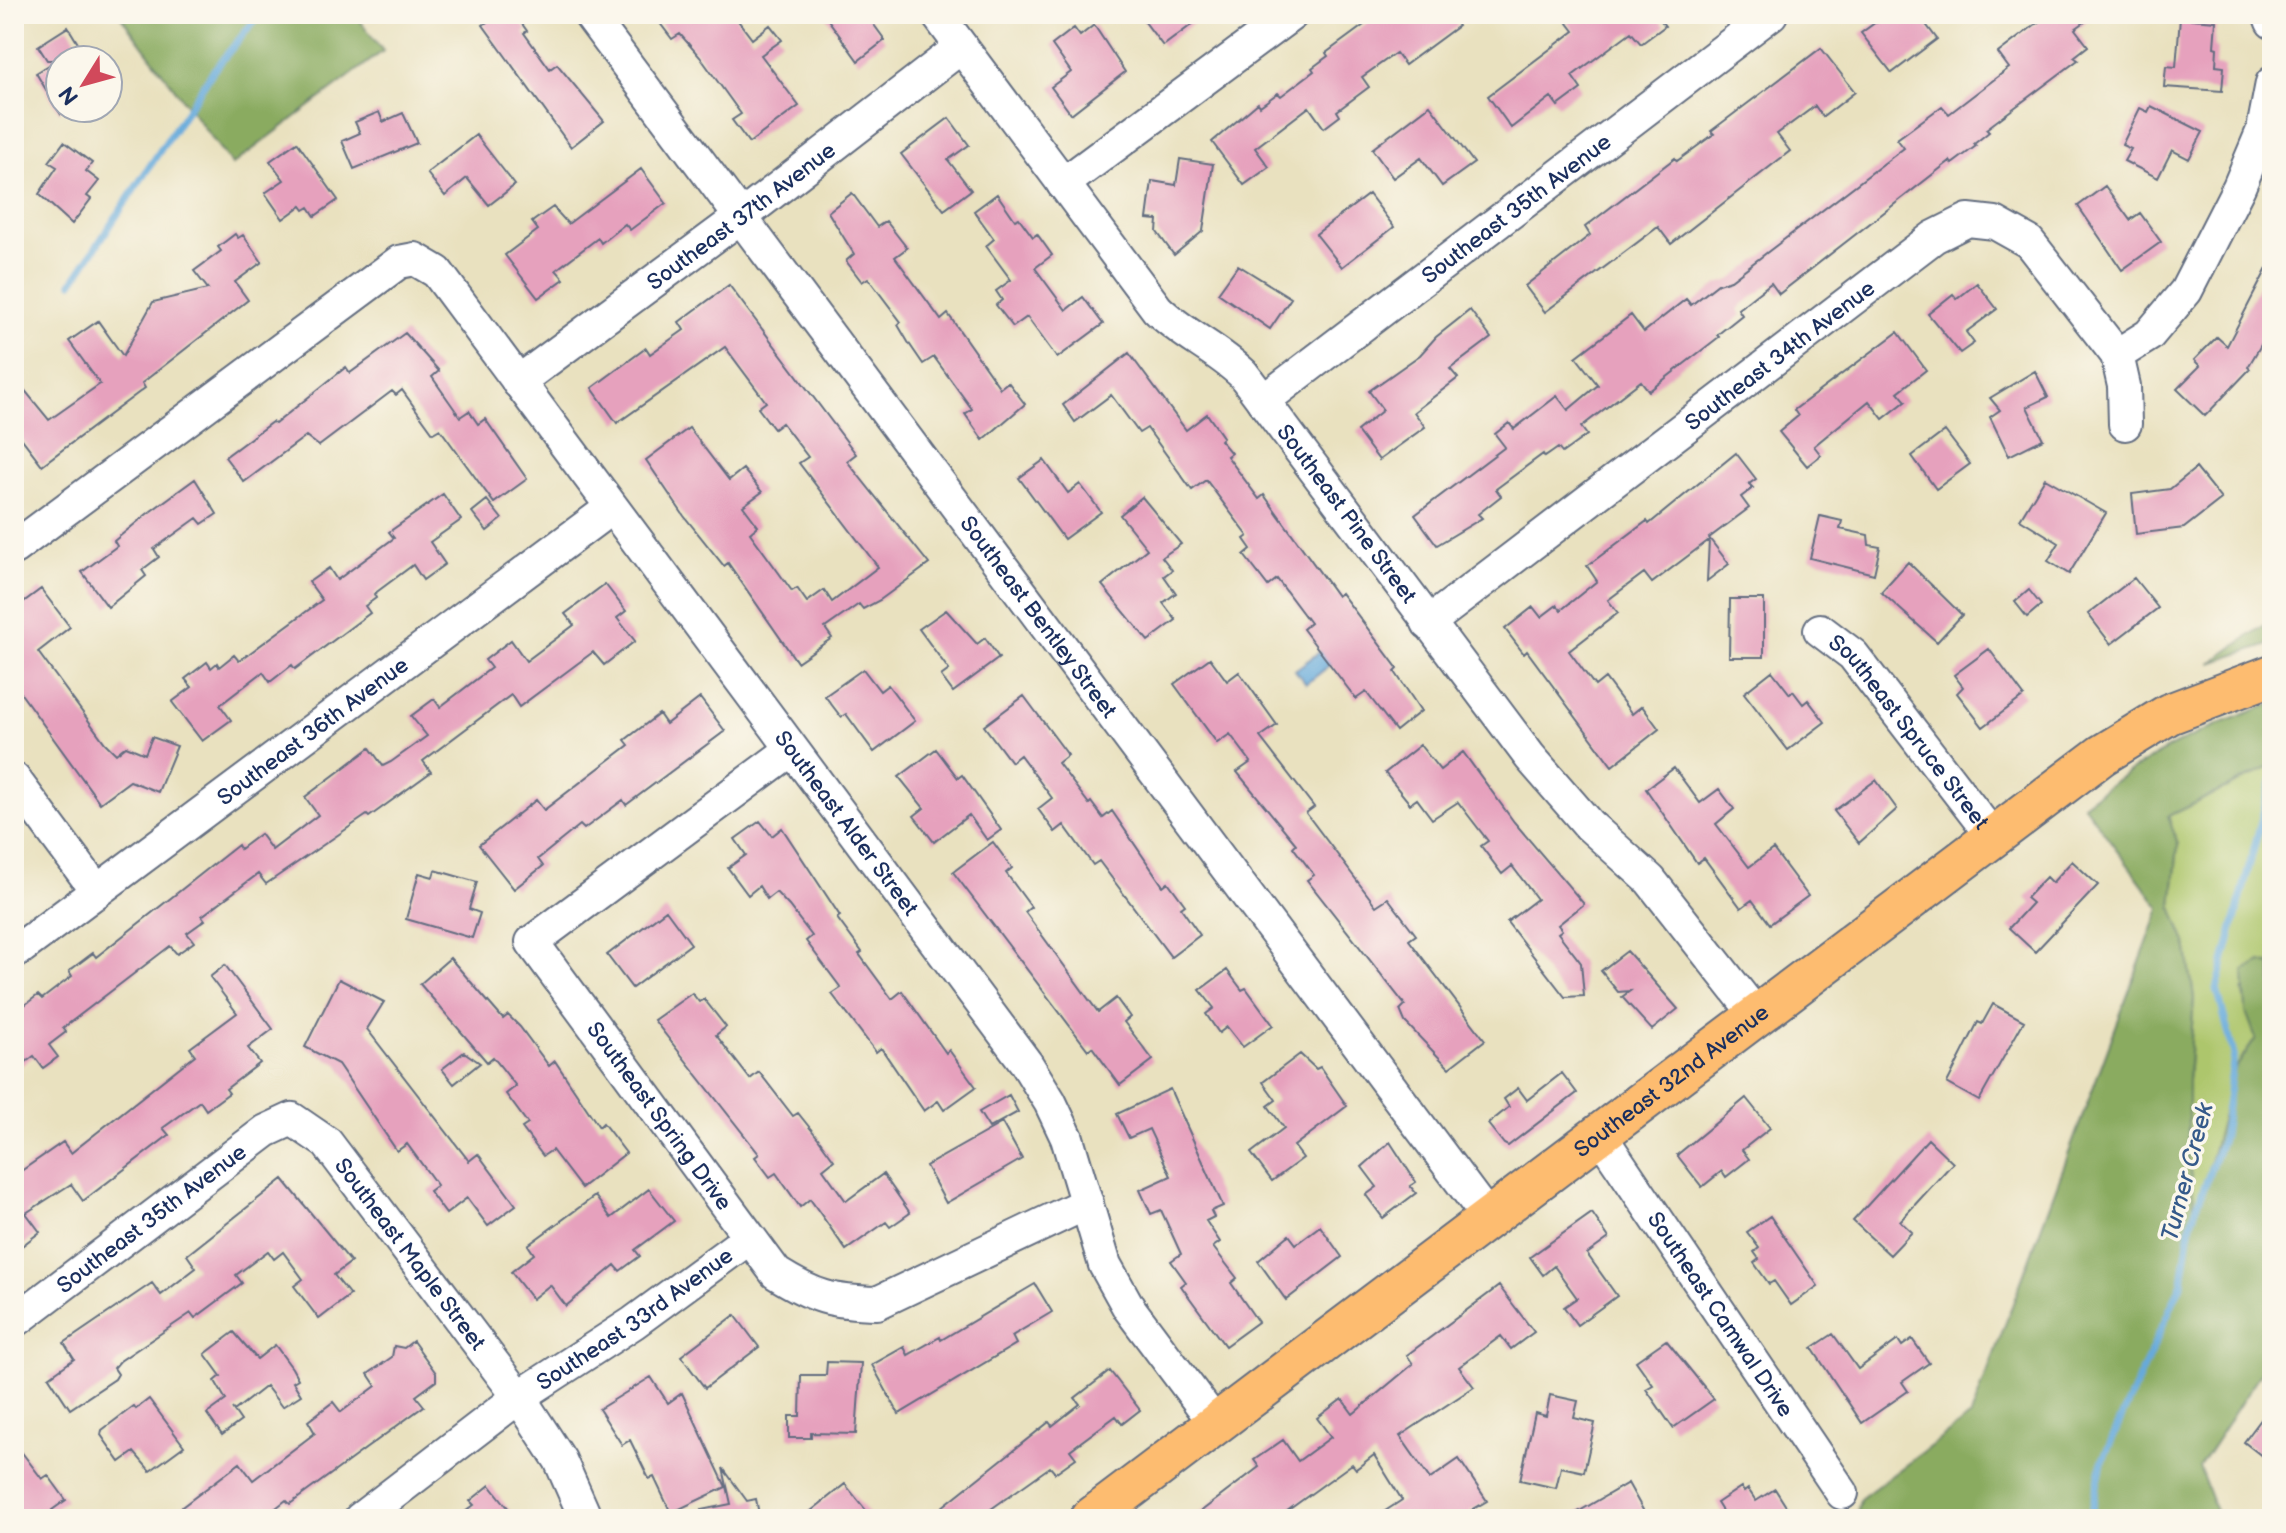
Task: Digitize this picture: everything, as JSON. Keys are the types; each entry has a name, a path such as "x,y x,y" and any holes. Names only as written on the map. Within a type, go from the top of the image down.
{"main road":[{"name":"Southeast 32nd Avenue","path":"1090,1519 2084,768 2144,728 2203,699 2272,675"}],"street":[{"name":"Southeast Bentley Street","path":"589,14 1489,1219"},
{"name":"Southeast Pine Street","path":"937,14 1157,309 1179,331 1222,354 1243,374 1530,757 1589,825 1650,880 1757,1016"},
{"path":"1063,184 1292,14"},
{"name":"Southeast 35th Avenue","path":"1263,401 1771,14"},
{"path":"2269,14 2272,22"},
{"name":"Southeast 37th Avenue","path":"518,382 742,217 961,47"},
{"path":"2125,424 2124,386 2117,355 2149,335 2186,291 2263,130 2272,83"},
{"name":"Southeast 34th Avenue","path":"1428,623 1934,237 1968,220 1995,223 2029,242 2117,355"},
{"name":"Southeast Alder Street","path":"14,548 399,262 415,259 437,272 1026,1063 1067,1138 1105,1265 1129,1308 1215,1423"},
{"name":"Southeast 36th Avenue","path":"14,953 611,508"},
{"name":"Southeast Spruce Street","path":"1820,630 1853,655 1993,837"},
{"name":"Southeast Spring Drive","path":"791,750 532,942 776,1273 810,1295 839,1302 877,1303 1087,1203"},
{"path":"14,779 97,891"},
{"name":"Southeast 35th Avenue","path":"14,1322 266,1131 292,1119"},
{"name":"Southeast Maple Street","path":"292,1119 327,1143 519,1397 560,1460 586,1519"},
{"name":"Southeast Camwal Drive","path":"1600,1135 1842,1493"},
{"name":"Southeast 33rd Avenue","path":"360,1519 519,1397 633,1323 749,1238"}],"green space":[{"path":"119,14 355,14 383,51 232,165"},
{"path":"2272,619 2272,643 2211,663 2266,624"},
{"path":"2272,704 2272,766 2168,816 2178,844 2172,907 2186,943 2194,998 2188,1081 2188,1157 2196,1214 2235,1069 2256,1038 2246,1012 2244,971 2261,962 2272,965 2272,1355 2199,1467 2219,1519 1856,1519 1860,1499 1971,1416 2160,908 2083,804 2173,746"},
{"path":"2272,766 2272,965 2261,962 2243,991 2256,1038 2235,1069 2196,1217 2188,1157 2188,1081 2194,998 2186,943 2172,907 2178,844 2168,816"}],"water":[{"path":"1325,648 1335,661 1306,684 1295,670"}],"building":[{"path":"481,14 515,14 527,31 524,33 550,69 557,64 604,121 571,147 483,25 487,22"},
{"path":"653,14 733,14 752,39 770,25 782,40 761,55 799,106 749,143 732,120 741,114 700,57 680,34 672,39"},
{"path":"824,14 866,14 885,40 858,61"},
{"path":"1139,14 1206,14 1163,46"},
{"path":"1379,14 1449,14 1458,26 1405,65 1396,53 1362,77 1369,87 1337,111 1340,116 1324,128 1309,107 1255,148 1269,167 1244,185 1212,142 1258,103 1260,106 1278,93 1281,96 1314,71 1312,68 1328,56 1326,53"},
{"path":"1561,14 1656,14 1665,26 1641,44 1631,32 1572,76 1581,89 1558,106 1551,97 1511,128 1488,96 1574,31"},
{"path":"1887,14 1918,14 1937,39 1892,73 1861,33"},
{"path":"2049,14 2096,14 2075,29 2088,46 2074,57 2078,60 1986,129 1989,132 1974,144 1976,146 1952,164 1950,161 1779,294 1771,283 1738,309 1742,315 1717,335 1719,337 1649,391 1641,381 1581,427 1587,435 1562,453 1558,448 1545,457 1543,454 1496,489 1501,496 1478,514 1482,518 1437,545 1415,515 1505,447 1495,434 1509,423 1514,429 1557,396 1568,410 1598,385 1576,357 1631,315 1644,332 1686,299 1691,305 1718,284 1731,280 1904,148 1897,139 1942,106 1949,114 2009,68 1998,53"},
{"path":"2180,18 2216,21 2214,47 2217,48 2216,66 2224,67 2222,91 2164,87 2166,66 2176,67"},
{"path":"1094,25 1125,72 1071,114 1051,87 1071,72 1052,45 1074,28 1080,36"},
{"path":"68,27 78,44 44,44 44,55 38,46"},
{"path":"1821,48 1855,92 1823,117 1815,106 1777,134 1790,151 1671,244 1658,227 1545,312 1525,286 1590,235 1585,227 1675,158 1677,161 1714,134 1711,131"},
{"path":"44,68 44,86 36,73"},
{"path":"1430,105 1474,163 1442,186 1421,158 1393,178 1372,149"},
{"path":"2151,106 2203,132 2189,159 2172,150 2158,178 2124,161 2131,149 2122,145 2140,108 2148,112"},
{"path":"379,112 383,122 403,113 417,143 354,169 342,141 360,133 355,122"},
{"path":"949,118 969,145 948,160 971,190 944,210 901,154"},
{"path":"476,135 515,185 489,205 467,178 445,196 427,173"},
{"path":"64,142 92,163 86,171 99,181 87,196 91,199 72,224 39,194 57,167 49,162"},
{"path":"297,142 338,200 315,216 309,207 304,210 301,206 283,219 265,193 284,180 270,161"},
{"path":"1180,159 1213,164 1203,231 1174,255 1157,232 1158,220 1147,219 1152,181 1176,185"},
{"path":"641,169 666,203 630,230 625,224 601,243 598,238 556,270 564,279 538,298 505,255 538,230 532,222 553,207 568,224"},
{"path":"2105,186 2130,220 2140,213 2161,242 2122,270 2078,206"},
{"path":"852,193 877,227 886,221 907,248 895,257 941,320 948,314 1000,388 1008,382 1025,404 983,440 965,414 972,409 934,357 923,364 898,325 901,322 868,278 862,282 846,261 854,254 828,212"},
{"path":"997,194 1015,220 1019,218 1033,237 1037,234 1052,255 1035,268 1066,310 1083,297 1103,324 1057,358 1027,317 1013,327 996,305 1002,300 996,291 1011,280 986,246 994,239 974,211"},
{"path":"1369,194 1394,227 1342,267 1316,234"},
{"path":"235,234 238,238 243,235 262,262 235,282 248,300 142,383 145,388 42,465 22,439 14,445 14,377 49,420 100,384 69,341 98,321 123,356 153,302 208,289 194,271 221,251 218,247"},
{"path":"2272,259 2272,326 2248,367 2250,369 2205,416 2177,389 2200,366 2194,360 2217,337 2227,346"},
{"path":"1238,265 1291,298 1270,329 1218,293"},
{"path":"1977,283 1997,309 1966,332 1974,343 1960,353 1928,314 1953,294 1957,299"},
{"path":"729,285 856,454 847,461 929,564 880,600 863,609 859,604 825,628 832,638 797,662 728,563 724,566 684,516 646,460 689,428 729,480 743,469 762,492 743,506 758,526 750,533 792,591 797,588 807,602 824,590 832,602 878,567 799,463 808,457 782,423 774,429 758,408 766,402 725,347 617,423 592,388 646,348 650,354 684,330 679,322"},
{"path":"1470,310 1491,338 1450,369 1458,378 1414,412 1425,427 1379,460 1357,431 1383,410 1369,391 1420,355 1436,337"},
{"path":"1898,332 1926,370 1898,392 1906,401 1883,419 1869,401 1814,446 1821,455 1807,466 1779,432 1798,416 1794,410"},
{"path":"405,333 439,371 432,377 460,417 469,411 478,424 485,419 527,479 494,503 440,429 433,433 402,390 396,395 392,391 319,446 306,436 244,482 225,457 272,422 275,424 346,367 350,373"},
{"path":"1129,353 1186,430 1207,414 1223,437 1220,440 1231,453 1227,456 1259,499 1264,495 1337,596 1341,593 1398,669 1395,672 1421,711 1396,731 1366,692 1356,699 1303,629 1310,623 1277,579 1268,586 1244,555 1251,549 1244,539 1248,536 1206,480 1192,490 1147,428 1139,433 1111,395 1075,422 1063,405"},
{"path":"2035,371 2048,397 2027,407 2043,439 2009,456 1990,417 2000,410 1990,398"},
{"path":"1945,431 1970,464 1936,489 1912,456"},
{"path":"1736,453 1756,479 1749,484 1753,488 1741,497 1749,508 1709,538 1729,564 1707,581 1709,540 1652,583 1644,573 1608,600 1618,613 1569,651 1595,686 1605,678 1632,714 1642,706 1659,729 1612,766 1527,651 1524,654 1505,629 1533,607 1541,617 1557,605 1561,610 1597,581 1587,566 1647,521 1649,524"},
{"path":"1044,460 1068,493 1080,484 1101,512 1064,539 1019,478"},
{"path":"2196,468 2221,499 2184,528 2136,534 2132,494 2170,489"},
{"path":"2045,478 2106,513 2069,574 2048,561 2059,543 2020,519"},
{"path":"195,479 217,514 202,524 197,518 154,549 159,557 142,570 146,576 108,607 82,572 117,546 114,541"},
{"path":"443,494 461,520 430,542 445,564 423,580 413,565 374,594 376,598 365,606 370,613 295,669 292,665 270,682 263,672 220,705 231,720 202,741 172,702 192,687 185,679 207,662 211,668 217,663 219,667 234,655 239,661 322,600 309,582 329,568 337,580 394,538 389,532"},
{"path":"1142,497 1181,544 1162,557 1172,570 1164,576 1176,593 1163,603 1176,620 1148,641 1102,585 1147,549 1120,515"},
{"path":"487,500 502,519 487,531 472,512"},
{"path":"1820,516 1842,521 1840,529 1868,535 1869,545 1880,547 1874,574 1810,558"},
{"path":"1908,562 1962,615 1937,642 1881,592"},
{"path":"2134,578 2158,608 2111,644 2088,614"},
{"path":"605,584 626,611 617,618 635,641 604,665 593,652 519,707 511,695 423,761 431,772 369,817 367,815 266,884 258,874 202,916 205,920 187,933 194,942 177,954 170,946 63,1028 66,1032 49,1045 58,1057 43,1068 34,1056 14,1071 14,1013 38,995 42,999 72,976 69,971 93,953 96,957 238,845 240,849 260,834 272,850 318,815 305,797 370,748 383,766 391,762 427,736 411,716 434,699 440,707 491,668 485,660 511,640 526,661 574,625 565,614"},
{"path":"41,589 70,627 38,652 105,743 116,754 126,746 145,754 152,737 177,746 158,792 130,781 100,803 14,684 14,627 21,621 14,609"},
{"path":"2029,590 2041,605 2027,617 2015,602"},
{"path":"1730,599 1764,599 1764,657 1729,657"},
{"path":"946,610 977,644 985,638 999,658 953,692 941,676 949,670 919,629"},
{"path":"1989,649 2024,696 1983,727 1957,693 1963,687 1954,675"},
{"path":"1210,658 1227,681 1239,672 1277,725 1260,737 1314,807 1306,813 1376,906 1388,898 1416,935 1409,940 1485,1040 1449,1068 1405,1022 1400,1010 1405,1005 1307,880 1314,875 1293,847 1296,844 1237,772 1251,762 1230,734 1217,743 1174,684"},
{"path":"863,669 880,691 888,685 915,721 874,752 846,714 841,717 825,696"},
{"path":"1772,671 1790,694 1793,691 1803,704 1808,700 1825,722 1788,750 1744,693"},
{"path":"1024,696 1068,755 1058,763 1089,804 1091,802 1103,818 1112,811 1163,886 1168,882 1185,905 1181,908 1200,935 1171,957 1099,861 1093,865 1064,825 1055,832 1038,809 1052,798 1020,755 1011,762 984,726"},
{"path":"700,698 725,731 626,805 623,800 584,829 580,825 538,859 543,866 514,889 479,845 536,800 544,810 629,745 625,740 659,714 666,724"},
{"path":"1420,745 1440,770 1463,752 1514,822 1584,904 1558,925 1562,930 1558,933 1581,963 1584,996 1565,997 1507,922 1537,899 1512,866 1502,874 1481,846 1488,841 1458,802 1432,819 1417,799 1410,804 1385,773"},
{"path":"936,749 958,778 962,775 1001,830 987,840 969,815 934,842 914,816 924,808 899,777"},
{"path":"1674,768 1700,803 1719,789 1734,809 1716,824 1749,867 1773,849 1808,896 1770,924 1752,900 1741,908 1704,858 1697,863 1646,789"},
{"path":"1876,780 1897,809 1859,843 1834,811"},
{"path":"760,821 772,836 782,828 840,916 837,918 862,952 859,954 892,999 902,991 946,1053 949,1050 976,1087 944,1110 938,1101 924,1111 881,1048 876,1052 832,994 841,988 806,941 812,936 789,906 776,892 767,899 759,886 748,895 728,868 746,855 735,839"},
{"path":"993,842 1012,868 1006,873 1031,907 1025,912 1098,1012 1116,998 1130,1017 1124,1022 1153,1060 1120,1085 1092,1047 1088,1050 953,872"},
{"path":"2072,861 2098,885 2035,952 2009,928 2032,903 2026,898 2046,877 2052,883"},
{"path":"435,870 477,882 469,909 480,913 472,938 406,919 419,873 433,877"},
{"path":"666,910 691,944 632,988 607,955"},
{"path":"1627,951 1678,1009 1652,1030 1622,997 1630,991 1618,992 1601,971"},
{"path":"450,958 503,1019 508,1015 520,1027 549,1066 555,1061 599,1127 603,1123 626,1153 581,1188 552,1150 543,1156 522,1128 528,1124 506,1094 516,1086 493,1057 487,1062 420,984"},
{"path":"225,965 273,1029 248,1048 260,1063 226,1089 229,1093 206,1110 200,1101 163,1128 169,1135 83,1201 71,1184 26,1213 40,1232 14,1252 14,1176 63,1142 71,1153 195,1055 190,1048 237,1013 210,977"},
{"path":"1227,970 1242,990 1246,988 1273,1025 1243,1047 1227,1027 1219,1033 1206,1014 1214,1008 1200,990"},
{"path":"339,979 384,1002 367,1029 469,1161 478,1154 516,1205 488,1226 467,1198 446,1214 429,1191 437,1185 407,1144 397,1151 338,1064 305,1047"},
{"path":"692,993 699,1002 704,999 726,1027 716,1035 750,1079 759,1072 793,1116 798,1113 818,1138 834,1160 823,1169 846,1201 883,1174 910,1213 890,1227 886,1222 846,1250 810,1199 800,1207 776,1173 770,1177 755,1157 759,1154 654,1020"},
{"path":"1993,1004 2024,1021 1979,1101 1947,1083 1978,1022 1982,1024"},
{"path":"464,1052 480,1063 454,1084 442,1069"},
{"path":"1300,1054 1316,1069 1320,1067 1347,1106 1294,1146 1303,1158 1272,1181 1251,1153 1284,1128 1268,1106 1276,1100 1263,1082"},
{"path":"1562,1073 1577,1093 1508,1146 1504,1144 1488,1124 1509,1107 1504,1099 1518,1088 1527,1100"},
{"path":"1170,1089 1223,1206 1211,1211 1214,1217 1206,1221 1220,1242 1213,1247 1237,1278 1231,1283 1258,1322 1225,1346 1181,1286 1186,1282 1171,1261 1181,1254 1161,1210 1151,1214 1140,1190 1171,1176 1149,1129 1129,1138 1117,1114"},
{"path":"1009,1095 1018,1112 989,1128 979,1112"},
{"path":"1746,1098 1770,1128 1742,1150 1749,1159 1726,1177 1722,1171 1702,1187 1677,1155"},
{"path":"1002,1123 1022,1159 946,1203 926,1166"},
{"path":"1928,1139 1953,1163 1900,1221 1912,1232 1890,1255 1853,1221"},
{"path":"1390,1142 1416,1182 1410,1186 1416,1193 1383,1218 1366,1195 1377,1187 1362,1167"},
{"path":"283,1179 351,1262 334,1275 350,1295 319,1319 294,1286 303,1279 283,1252 274,1259 268,1251 236,1275 242,1283 195,1318 191,1313 120,1361 114,1368 118,1374 115,1379 70,1409 49,1377 74,1359 64,1343 152,1283 161,1295 196,1268 187,1255"},
{"path":"649,1189 674,1221 635,1250 640,1256 620,1271 615,1265 566,1306 550,1285 532,1299 511,1272 534,1254 528,1245 595,1196 611,1218"},
{"path":"1592,1213 1609,1238 1587,1254 1617,1296 1577,1325 1564,1307 1577,1298 1554,1266 1543,1275 1530,1257"},
{"path":"1770,1216 1818,1286 1791,1305 1774,1281 1769,1284 1754,1263 1759,1259 1754,1252 1759,1248 1747,1232"},
{"path":"1320,1226 1342,1257 1286,1300 1258,1261 1289,1235 1296,1244"},
{"path":"1035,1284 1052,1312 1012,1336 1016,1344 899,1414 872,1365 904,1347 908,1355 940,1337 941,1340"},
{"path":"1499,1286 1534,1332 1511,1349 1501,1336 1459,1367 1474,1387 1400,1436 1430,1479 1459,1459 1487,1501 1470,1511 1475,1519 1373,1519 1402,1500 1374,1455 1356,1469 1352,1464 1276,1519 1191,1519 1259,1467 1254,1460 1283,1440 1298,1461 1331,1437 1317,1418 1342,1399 1353,1414 1413,1364 1407,1355"},
{"path":"735,1315 759,1347 705,1388 681,1356"},
{"path":"234,1332 257,1359 275,1345 298,1379 293,1382 301,1395 282,1407 266,1386 234,1411 241,1421 222,1435 207,1414 226,1400 215,1381 221,1376 205,1354"},
{"path":"1833,1334 1858,1369 1898,1340 1902,1346 1912,1339 1929,1363 1902,1382 1908,1391 1862,1423 1812,1348"},
{"path":"1666,1340 1714,1399 1673,1428 1646,1389 1653,1385 1636,1361"},
{"path":"413,1341 436,1373 436,1381 416,1396 424,1406 290,1504 286,1500 262,1519 166,1519 240,1463 253,1480 315,1433 308,1421 333,1402 341,1412 376,1386 368,1374 392,1357 394,1346 404,1348"},
{"path":"827,1362 861,1363 856,1434 811,1433 811,1438 789,1438 789,1416 800,1416 801,1375 826,1375"},
{"path":"1110,1371 1140,1410 1122,1424 1116,1416 1070,1450 1076,1458 1055,1473 1050,1467 977,1519 927,1519 1049,1422 1052,1426 1080,1404 1075,1398"},
{"path":"651,1377 668,1403 682,1393 726,1487 671,1513 654,1477 649,1479 630,1440 622,1445 599,1409"},
{"path":"1550,1395 1578,1401 1574,1418 1595,1423 1584,1472 1561,1467 1556,1488 1520,1480 1535,1413 1546,1416"},
{"path":"149,1399 184,1446 150,1471 134,1452 120,1462 101,1435 102,1430 134,1406 136,1409"},
{"path":"2272,1405 2272,1464 2244,1442"},
{"path":"14,1442 42,1479 48,1475 66,1500 52,1510 58,1519 14,1519"},
{"path":"723,1468 747,1501 756,1499 760,1519 702,1519 701,1510 731,1504"},
{"path":"1628,1483 1648,1519 1566,1519"},
{"path":"845,1484 873,1519 801,1519"},
{"path":"490,1485 517,1519 456,1519 474,1505 470,1501"},
{"path":"1741,1487 1744,1492 1748,1489 1756,1501 1775,1489 1794,1519 1727,1519 1717,1503"}],"waterway":[{"path":"72,283 213,71 260,14"},
{"name":"Turner Creek","path":"2090,1519 2102,1462 2182,1282 2191,1222 2223,1136 2234,1055 2217,989 2272,779"}]}
